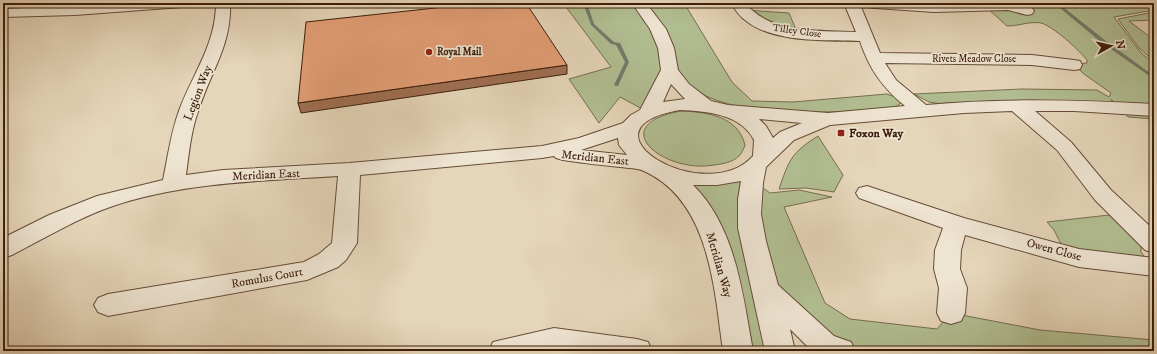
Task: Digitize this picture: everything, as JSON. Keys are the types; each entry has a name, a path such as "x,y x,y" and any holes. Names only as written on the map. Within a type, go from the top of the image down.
{"street":[{"path":"3,13 75,11 182,3"},
{"name":"Legion Way","path":"173,184 189,110 219,41 223,24 223,3"},
{"path":"639,3 658,29 666,48 670,70 682,88 704,105"},
{"name":"Tilley Close","path":"738,3 751,17 772,28 811,34 864,37"},
{"path":"851,3 861,20 864,37 874,58 888,81 922,111"},
{"path":"851,3 892,4 934,8 1009,4 1027,11"},
{"name":"Rivets Meadow Close","path":"874,58 1032,60 1082,67"},
{"path":"648,112 670,70"},
{"path":"631,126 638,118 648,112 674,105 704,105 727,110 828,119 1017,105 1081,105 1154,110"},
{"path":"1017,105 1064,146 1075,158 1093,185 1102,195 1154,244"},
{"path":"727,110 742,117 754,126 762,136 766,146 759,161 748,200 750,234 766,289 780,351"},
{"path":"759,161 787,136 828,119"},
{"name":"Meridian East","path":"3,249 57,221 105,201 173,184 223,177 349,169 542,152 584,143 631,126"},
{"name":"Meridian Way","path":"631,126 629,136 631,145 637,155 682,187 696,203 705,220 717,250 729,300 738,351"},
{"name":"Meridian East","path":"542,152 656,168 692,178 708,179 736,175 759,161"},
{"name":"Romulus Court","path":"108,305 307,271 331,260 339,253 344,243 349,169"},
{"name":"Owen Close","path":"859,191 956,224 1079,258 1154,268"},
{"path":"951,314 953,288 947,269 948,250 956,224"},
{"path":"766,289 824,344 840,351"},
{"path":"504,351 554,340 637,351"}],"green space":[{"path":"563,3 684,3 732,82 752,101 793,102 887,94 900,99 901,103 888,109 821,112 772,111 749,108 727,104 708,97 670,71 648,112 620,97 599,123 569,79 611,67"},
{"path":"1009,3 1154,3 1154,10 1114,17 1141,53 1154,63 1154,119 1128,117 1111,99 1113,102 1031,101 942,104 929,102 914,94 1022,89 1097,90 1109,97 1111,93 1074,65 1087,63 1087,60 1059,33 1041,23 1007,26 986,7"},
{"path":"744,10 789,13 797,32 781,30"},
{"path":"1154,12 1154,20 1129,21 1154,40 1154,61 1139,48 1118,19"},
{"path":"681,111 711,115 729,122 741,135 745,145 739,156 734,160 724,163 695,166 677,162 661,156 650,147 644,137 646,127 658,118"},
{"path":"818,136 843,175 834,192 806,188 779,189 792,158 802,147"},
{"path":"678,176 752,180 770,193 799,190 832,197 784,207 825,303 850,319 937,329 951,313 1040,330 1154,340 1154,351 838,351 766,289 778,351 738,351 729,300"},
{"path":"1109,215 1141,244 1141,252 1144,256 1140,258 1063,248 1054,230 1047,222"}],"building":[{"name":"Royal Mail","path":"481,3 526,3 567,65 298,103 306,22"}],"waterway":[{"path":"585,3 592,24 613,43 618,44 627,62 616,85"},
{"path":"1056,3 1104,42 1154,78"}],"place":[{"name":"Royal Mail","path":"429,52"},
{"name":"Foxon Way","path":"841,133"}]}
